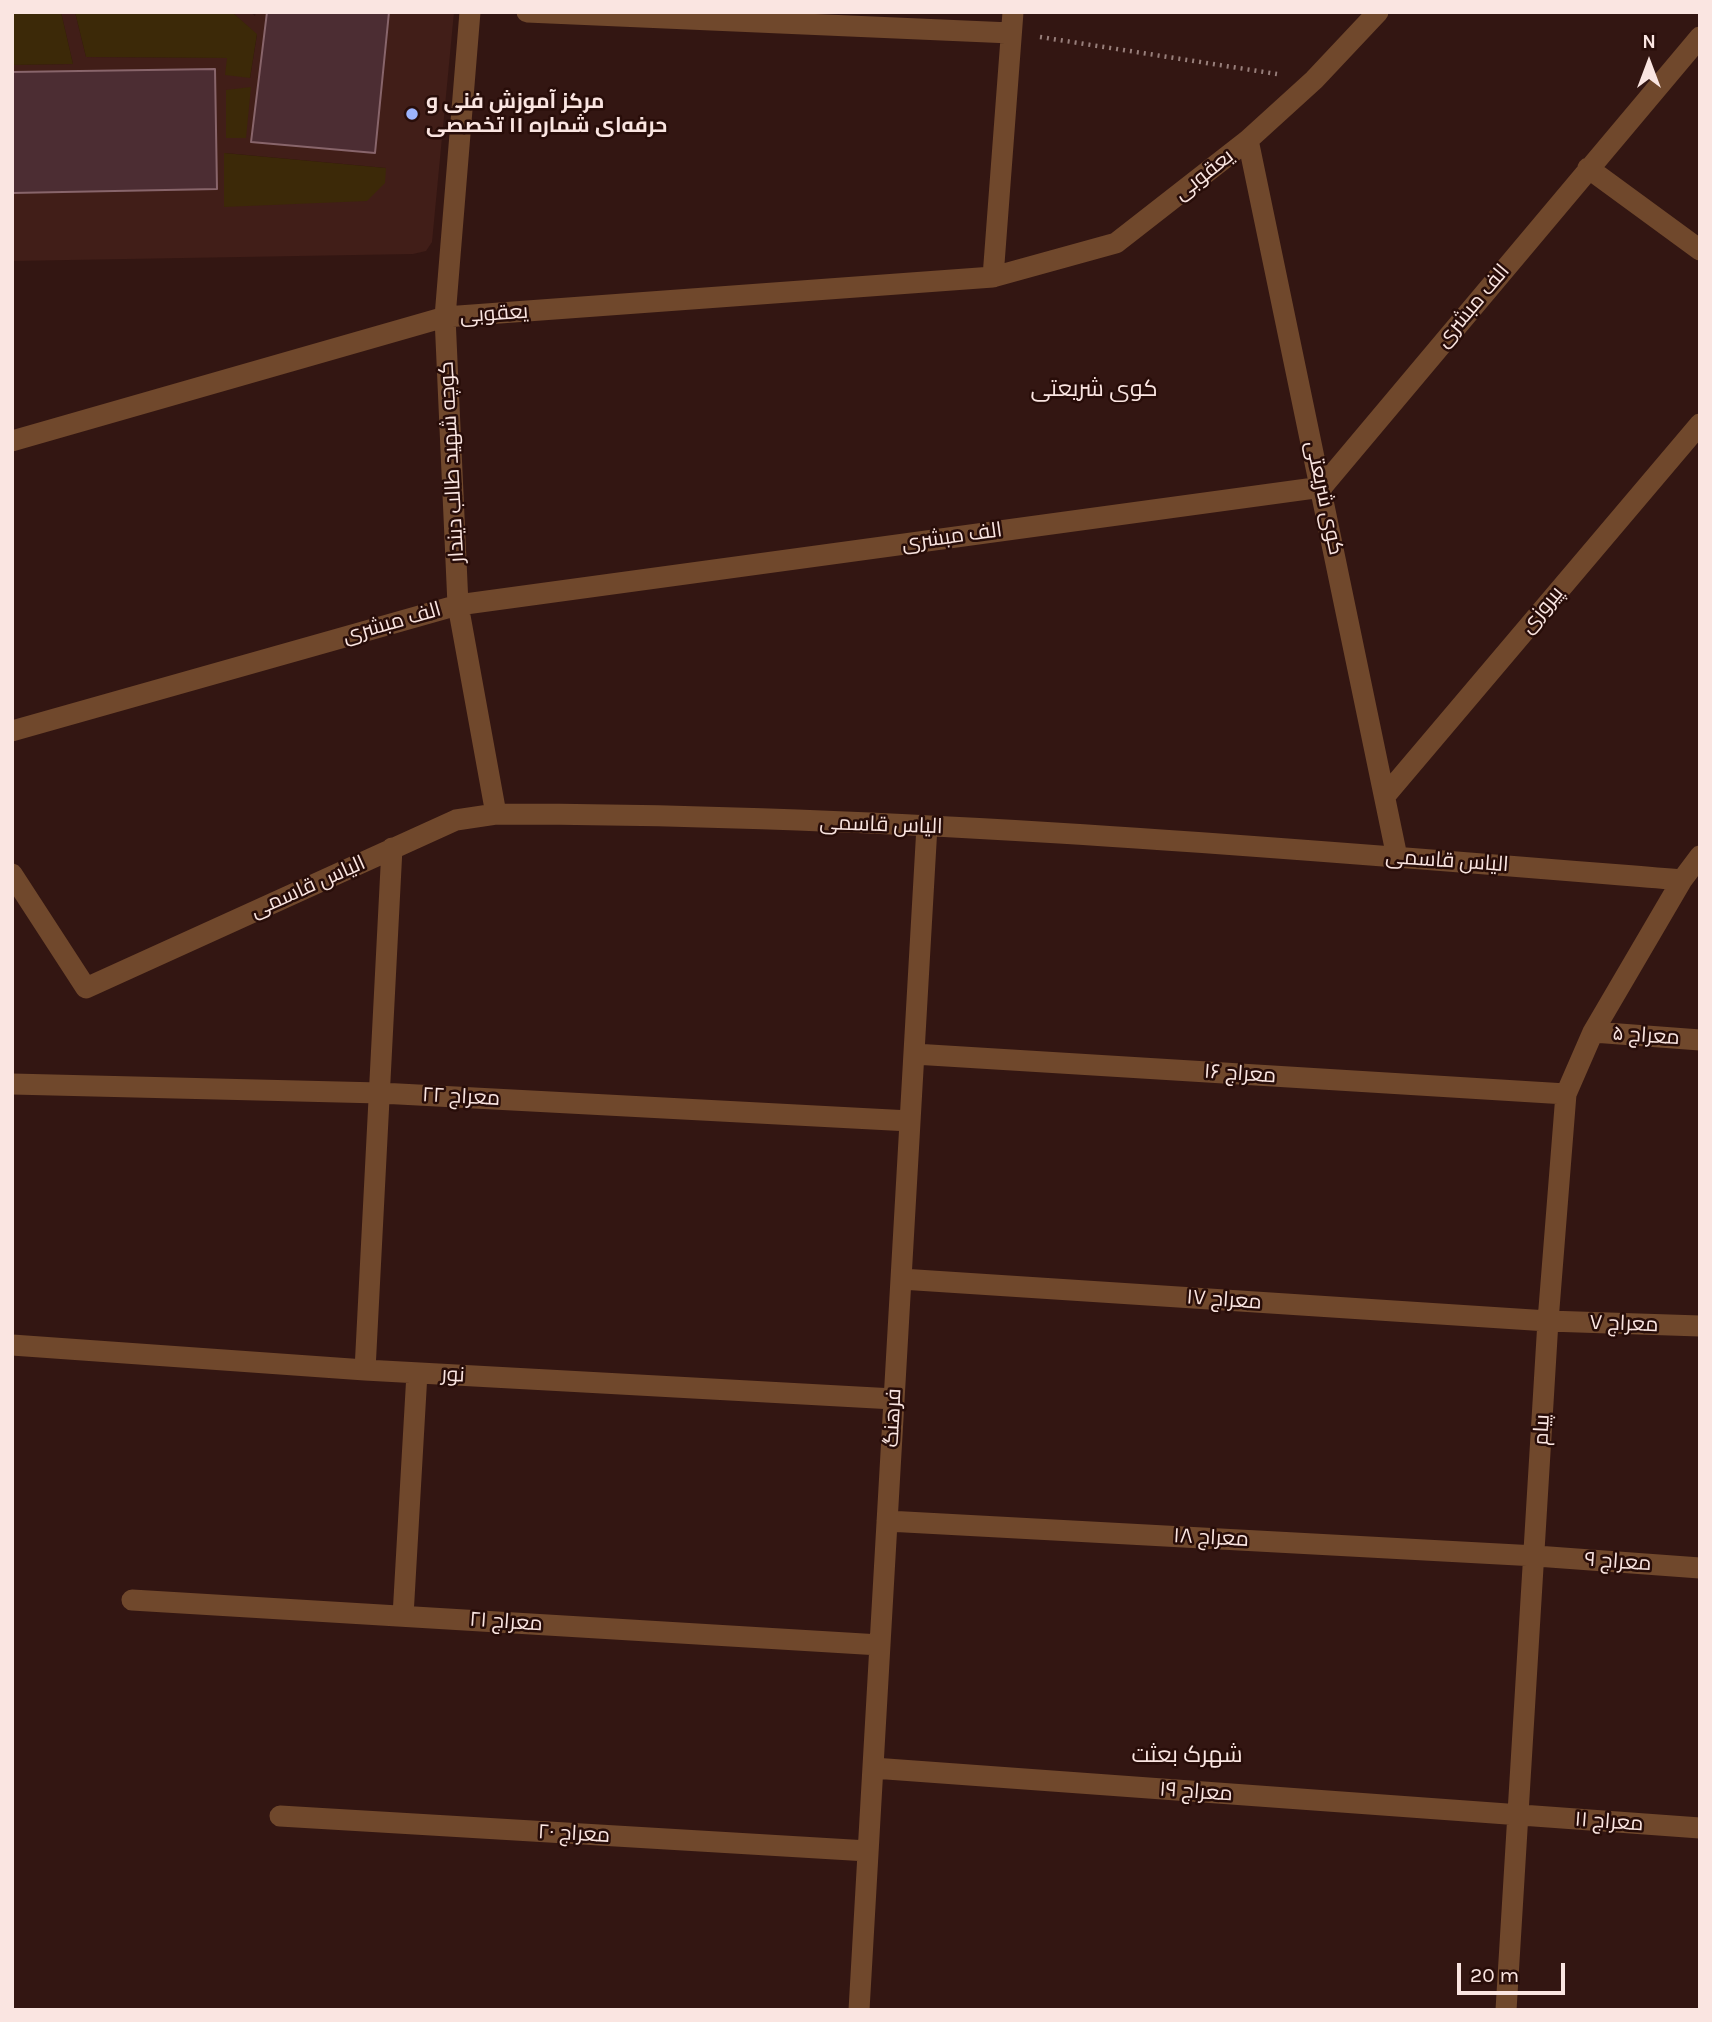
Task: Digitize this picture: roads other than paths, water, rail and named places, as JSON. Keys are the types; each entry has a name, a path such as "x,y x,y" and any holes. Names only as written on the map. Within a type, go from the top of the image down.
{"street":[{"name":"کوچه شهید طالب دیندار","path":"470,12 446,317 458,605 496,814"},
{"path":"527,12 1012,22 993,277"},
{"name":"یعقوبی","path":"12,441 446,317 993,277 1116,243 1248,140 1314,80 1378,12"},
{"name":"الف مبشری","path":"12,731 458,605 1322,487 1700,37"},
{"name":"کوی شریعتی","path":"1248,140 1397,857"},
{"path":"1588,168 1700,250"},
{"name":"پیروزی","path":"1385,796 1700,424"},
{"name":"الیاس قاسمی","path":"12,874 86,988 456,820 496,814 927,826 1397,857 1682,880"},
{"name":"فرهنگ","path":"859,2010 927,826"},
{"path":"365,1370 393,848"},
{"path":"1682,880 1700,856"},
{"name":"پیام","path":"1506,2010 1536,1556 1548,1321 1566,1094 1593,1032 1682,880"},
{"name":"معراج ۵","path":"1593,1032 1700,1040"},
{"name":"معراج ۱۶","path":"914,1054 1566,1094"},
{"name":"معراج ۲۲","path":"12,1084 380,1093 910,1121"},
{"name":"معراج ۱۷","path":"901,1279 1548,1321"},
{"name":"معراج ۷","path":"1548,1321 1700,1326"},
{"name":"نور","path":"12,1345 365,1370 894,1399"},
{"path":"403,1616 417,1373"},
{"name":"معراج ۱۸","path":"887,1521 1536,1556"},
{"name":"معراج ۹","path":"1536,1556 1700,1569"},
{"name":"معراج ۲۱","path":"132,1600 880,1645"},
{"name":"معراج ۱۹","path":"873,1768 1519,1816"},
{"name":"معراج ۲۰","path":"280,1816 868,1851"},
{"name":"معراج ۱۱","path":"1519,1816 1700,1828"}],"place":[{"name":"مرکز آموزش فنی و حرفه‌ای شماره ۱۱ تخصصی","path":"412,114"}],"district":[{"name":"کوی شریعتی","path":"1094,389"},
{"name":"شهرک بعثت","path":"1187,1755"}]}
